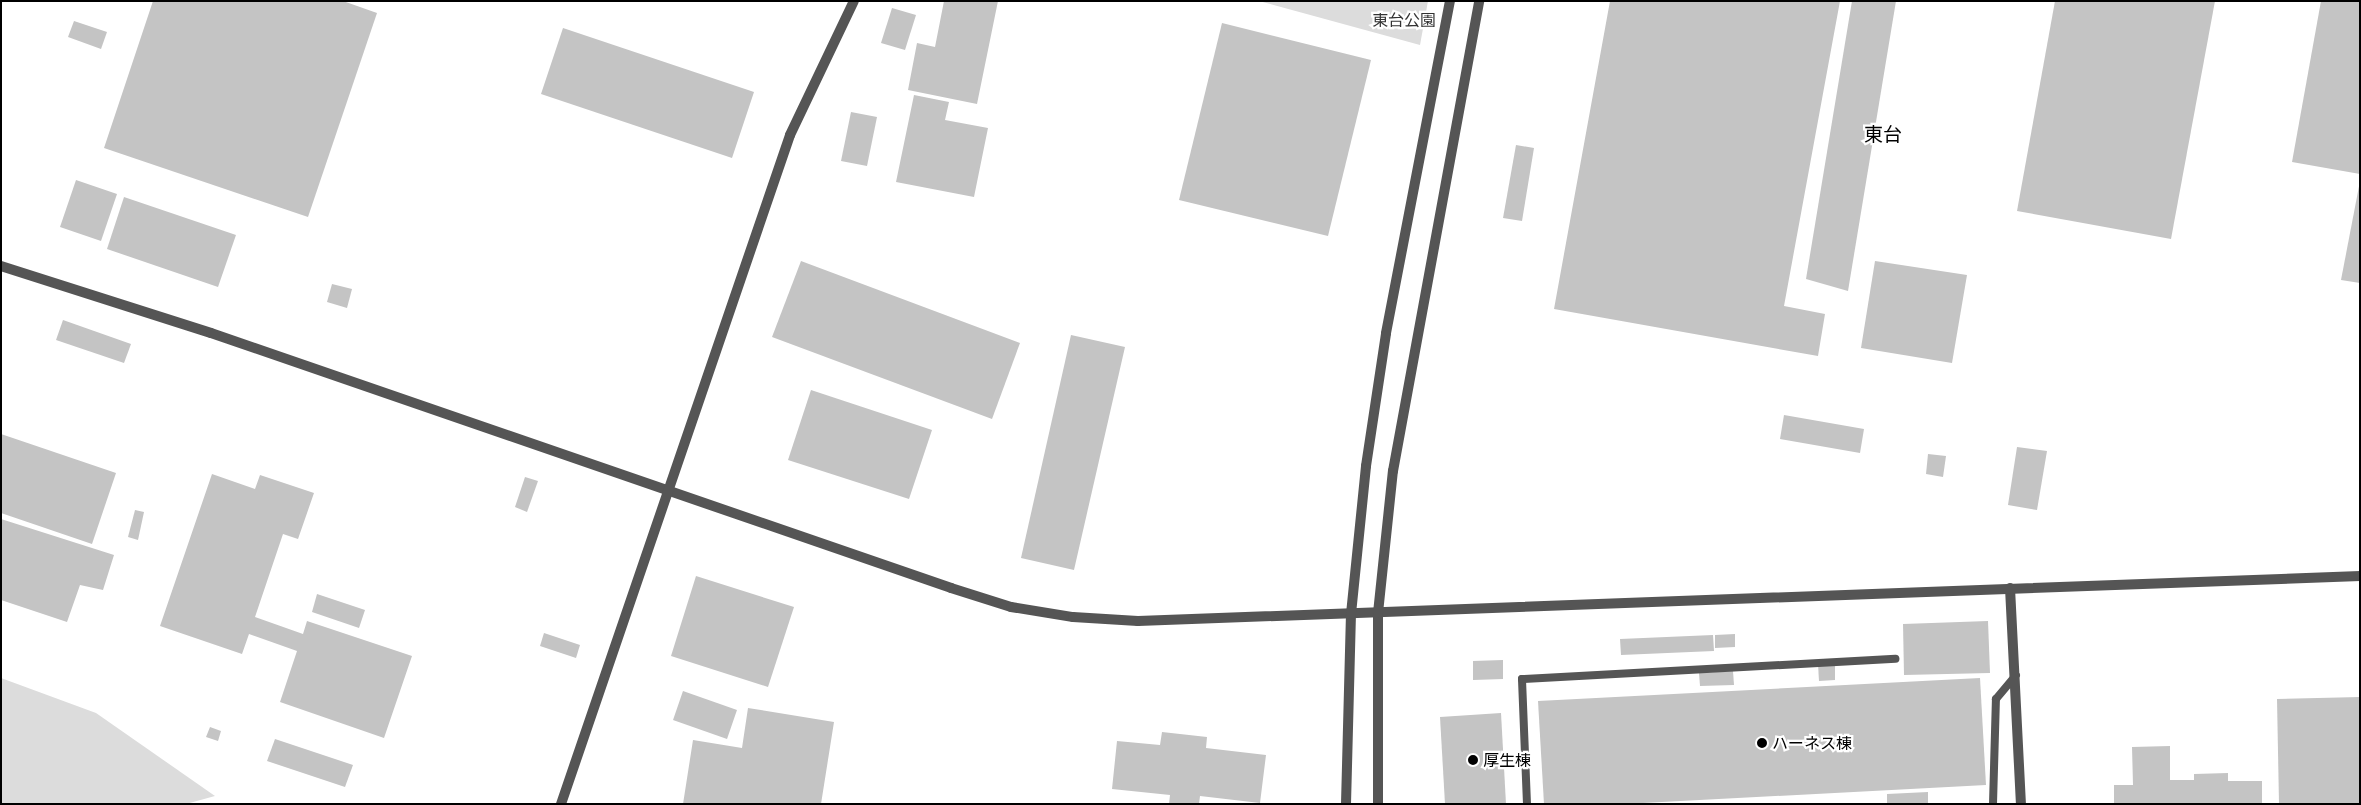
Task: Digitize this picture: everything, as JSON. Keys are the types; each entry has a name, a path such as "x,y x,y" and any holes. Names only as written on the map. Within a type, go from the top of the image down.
{"street":[{"path":"561,804 790,135 854,1"},
{"path":"1346,804 1351,614 1366,466 1386,333 1450,1"},
{"path":"1378,804 1378,613 1393,472 1413,348 1479,1"},
{"path":"1,266 211,333 1011,607 1073,617 1138,621 2360,576"},
{"path":"2010,588 2016,675 2021,804"}],"lane":[{"path":"1527,804 1522,679 1895,659"},
{"path":"1993,804 1996,699 2016,675"}],"green space":[{"name":"東台公園","path":"1259,1 1428,1 1420,45"},
{"path":"1,678 96,713 215,796 186,804 1,804"}],"building":[{"path":"153,1 343,1 377,13 308,217 104,148"},
{"path":"944,1 998,1 977,104 908,90 917,43 935,47"},
{"path":"1610,1 1840,1 1784,306 1825,314 1818,356 1554,309"},
{"path":"1852,1 1896,1 1848,291 1806,279"},
{"path":"2055,1 2215,1 2171,239 2017,211"},
{"path":"2321,1 2360,1 2360,174 2292,162"},
{"path":"892,8 916,15 905,50 881,43"},
{"path":"74,21 107,32 101,49 68,37"},
{"path":"1222,23 1371,60 1328,236 1179,200"},
{"path":"563,28 754,92 732,158 541,94"},
{"path":"914,95 949,102 945,120 988,128 974,197 896,182"},
{"path":"851,112 877,117 867,166 841,161"},
{"path":"1516,145 1534,148 1522,221 1503,218"},
{"path":"76,180 117,194 101,241 60,227"},
{"path":"2360,181 2360,283 2341,280"},
{"path":"124,197 236,235 218,287 107,249"},
{"path":"801,261 1020,343 992,419 772,337"},
{"path":"1875,261 1967,275 1952,363 1861,348"},
{"path":"332,284 352,289 347,308 327,302"},
{"path":"63,320 131,344 124,363 56,340"},
{"path":"1071,335 1125,347 1074,570 1021,558"},
{"path":"811,390 932,430 909,499 788,460"},
{"path":"1784,415 1864,429 1860,453 1780,439"},
{"path":"1,434 116,473 92,544 1,513"},
{"path":"2017,447 2047,451 2037,510 2008,505"},
{"path":"1928,454 1946,456 1943,477 1926,474"},
{"path":"212,474 255,489 260,475 314,493 298,539 283,534 255,617 303,634 307,621 412,656 384,738 280,702 297,651 249,634 242,654 160,626"},
{"path":"525,477 538,481 527,512 515,507"},
{"path":"135,510 144,512 138,540 128,537"},
{"path":"1,519 114,555 103,590 80,585 67,622 1,600"},
{"path":"696,576 794,607 768,687 671,656"},
{"path":"317,594 365,610 359,628 312,612"},
{"path":"1988,621 1990,673 1904,675 1903,624"},
{"path":"544,633 580,645 576,658 540,646"},
{"path":"1735,634 1735,647 1715,648 1715,635"},
{"path":"1713,635 1714,651 1621,655 1620,639"},
{"path":"1503,660 1503,679 1473,680 1473,661"},
{"path":"1835,663 1835,680 1819,681 1818,664"},
{"path":"1733,671 1734,685 1700,686 1699,673"},
{"name":"ハーネス棟","path":"1980,678 1986,785 1624,804 1544,804 1538,701"},
{"path":"683,691 737,710 727,739 673,720"},
{"path":"2360,697 2360,804 2279,804 2277,699"},
{"path":"748,708 834,722 821,804 683,804 693,740 742,748"},
{"name":"厚生棟","path":"1501,713 1506,804 1445,804 1440,717"},
{"path":"210,727 221,731 218,741 206,737"},
{"path":"1162,732 1207,737 1206,748 1266,755 1260,803 1200,796 1199,804 1169,804 1170,795 1112,789 1117,741 1160,745"},
{"path":"275,739 353,765 345,787 267,761"},
{"path":"2170,746 2170,780 2194,780 2194,774 2228,773 2228,781 2262,781 2262,804 2114,804 2114,785 2133,785 2132,747"},
{"path":"1928,792 1928,804 1887,804 1887,794"}],"place":[{"name":"ハーネス棟","path":"1762,743"},
{"name":"厚生棟","path":"1473,760"}],"district":[{"name":"東台","path":"1883,134"}]}
